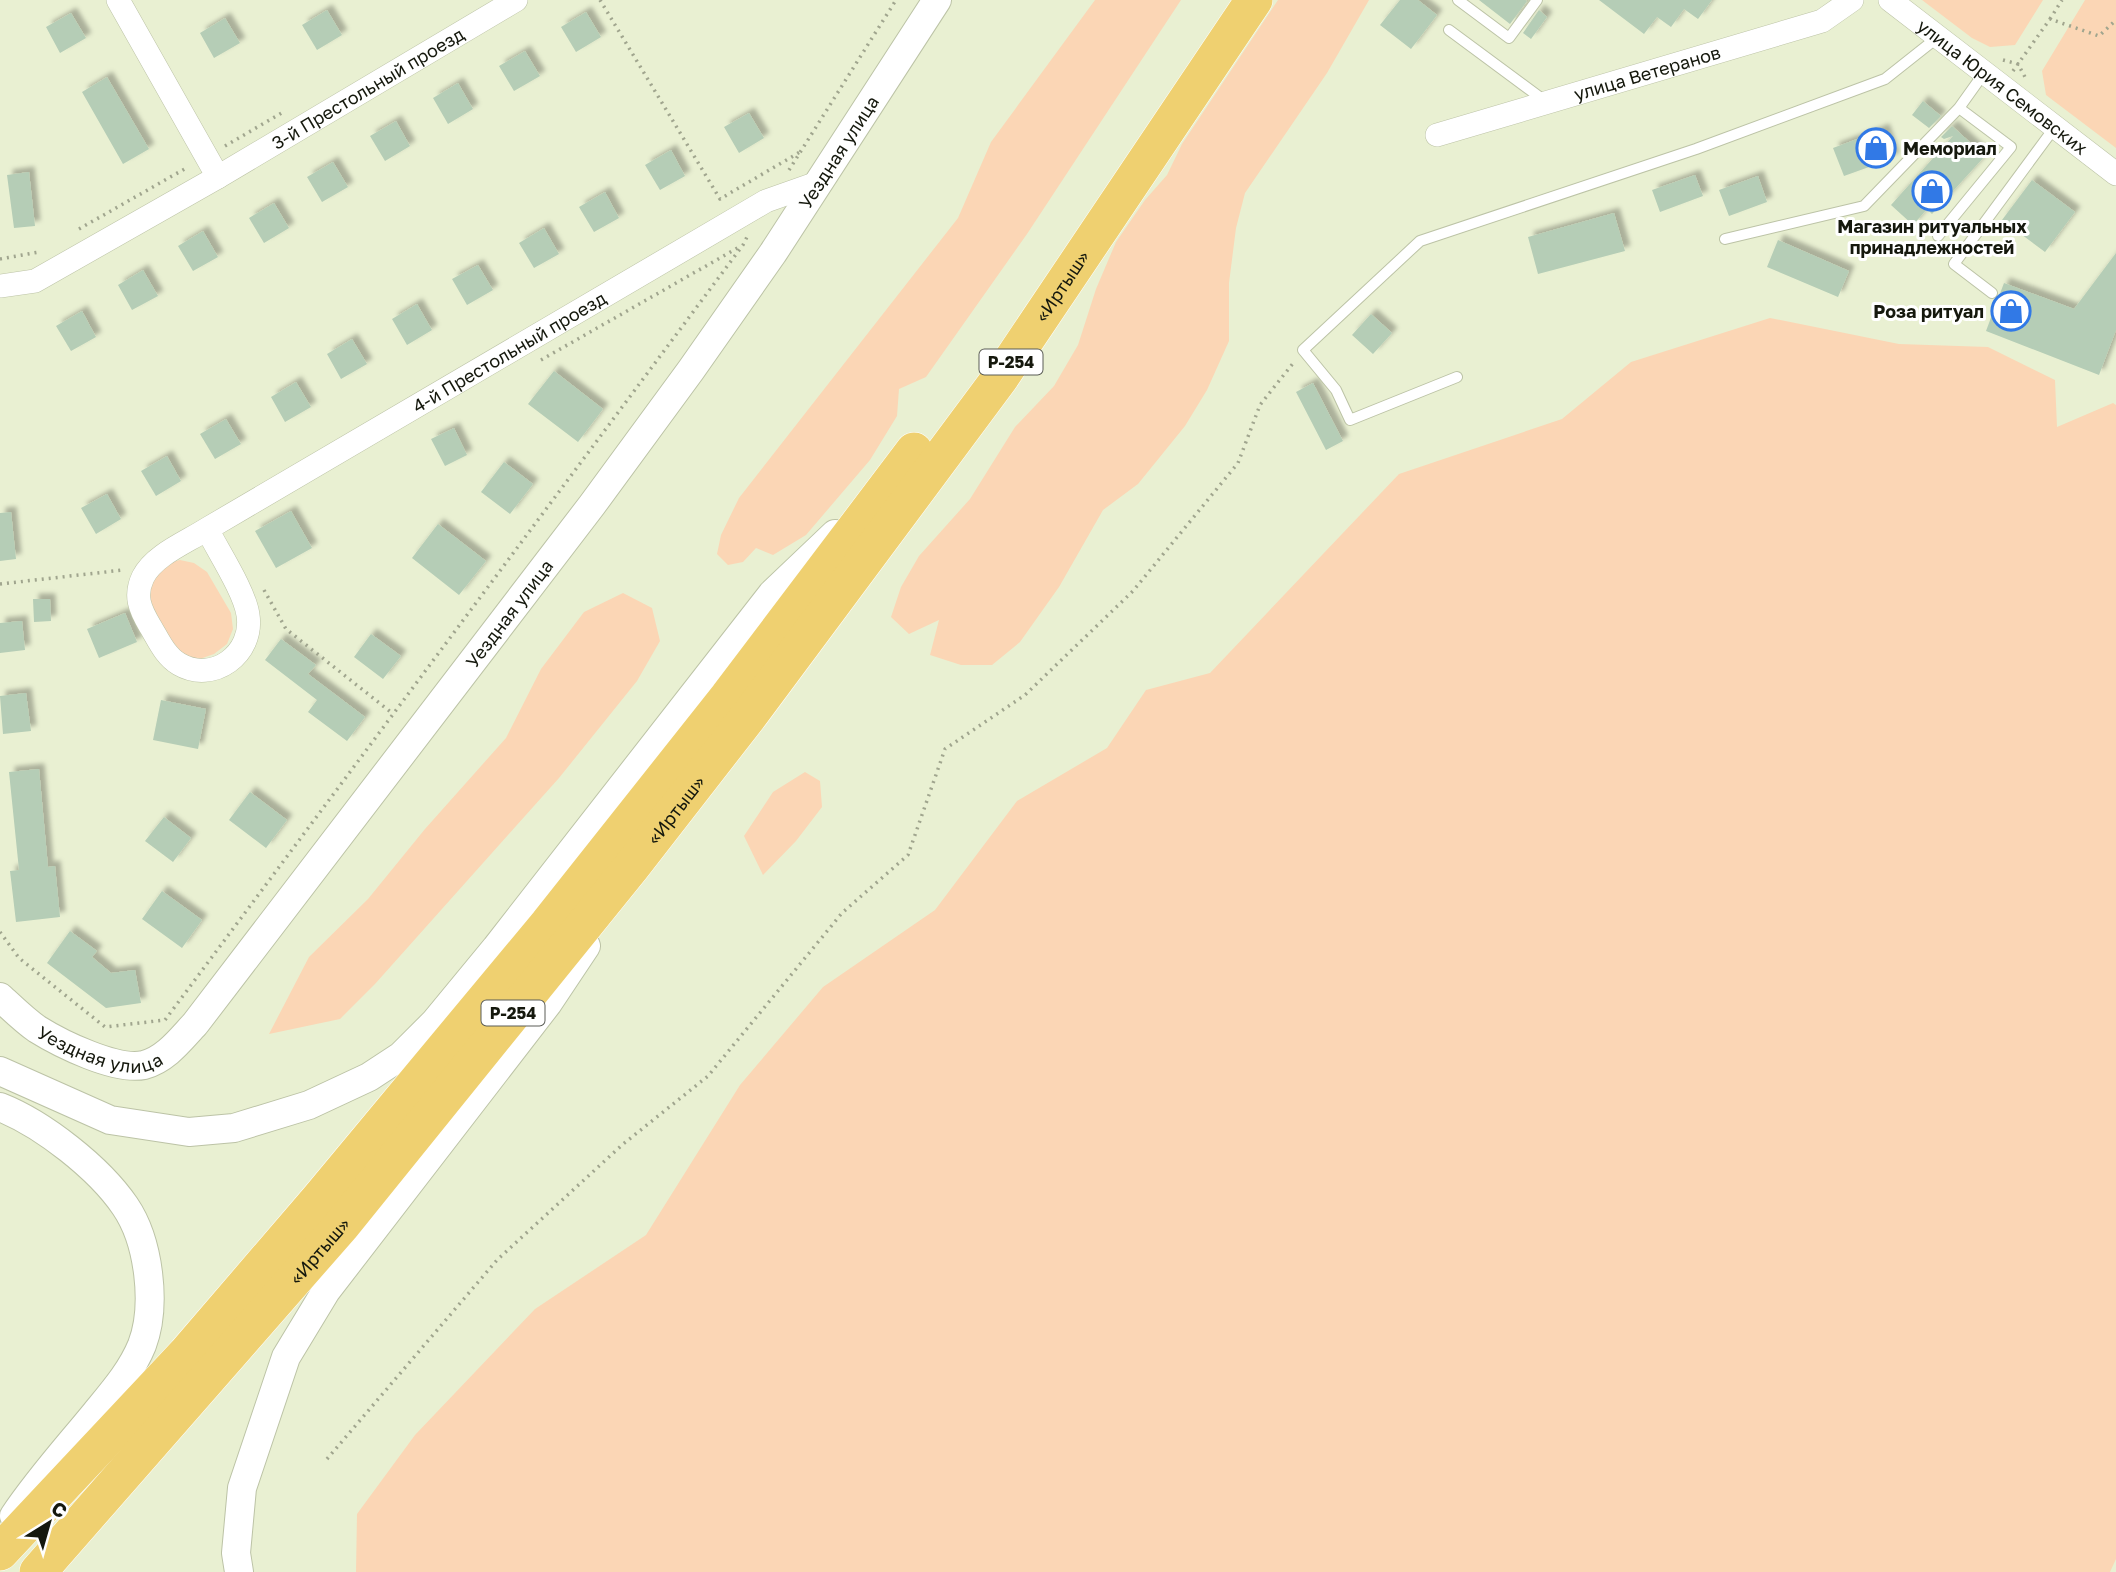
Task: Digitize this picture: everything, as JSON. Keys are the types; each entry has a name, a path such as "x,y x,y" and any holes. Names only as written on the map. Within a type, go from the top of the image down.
{"highway":[{"name":"«Иртыш»","path":"0,1552 186,1354 320,1198 556,913 728,697 981,362 1224,0"},
{"name":"«Иртыш»","path":"38,1572 341,1226 632,866 751,713 1000,378 1254,0"}],"street":[{"path":"118,0 218,177"},
{"name":"3-й Престольный проезд","path":"0,286 35,281 218,177 516,0"},
{"name":"Уездная улица","path":"0,996 37,1029 94,1057 127,1066 146,1064 168,1053 195,1024 592,505 773,253 937,0"},
{"name":"улица Ветеранов","path":"1437,135 1822,21 1852,0"},
{"name":"улица Юрия Семовских","path":"1890,0 2116,174"},
{"name":"4-й Престольный проезд","path":"144,574 157,560 206,529 766,201 817,183"},
{"path":"0,1071 110,1120 189,1132 234,1128 309,1105 369,1077 401,1056 435,1022 542,890 772,594 887,488"},
{"path":"144,574 138,591 139,606 164,651 178,663 195,670 213,669 230,662 243,648 246,640 249,631 248,613 206,529"},
{"path":"239,1572 236,1553 242,1488 286,1357 326,1291 548,1003 595,933 632,866"},
{"path":"0,1107 41,1130 91,1168 125,1207 143,1246 149,1282 149,1313 142,1344 123,1380 16,1514 0,1541"}],"lane":[{"path":"1458,0 1509,38 1537,0"},
{"path":"1449,30 1548,103"},
{"path":"1457,377 1350,421 1336,390 1303,349 1420,241 1696,149 1885,79 1938,37"},
{"path":"1725,239 1864,206 1959,108 1984,73"},
{"path":"1938,236 2011,147 1959,108"},
{"path":"1992,293 1954,264 2055,127"}],"path":[{"path":"600,0 720,199 802,151"},
{"path":"0,932 19,958 105,1027 165,1020 743,245 766,201 802,151 896,0"},
{"path":"2002,87 2062,0"},
{"path":"2050,19 2099,36 2116,20"},
{"path":"74,232 288,109"},
{"path":"537,362 743,245"},
{"path":"0,259 37,253 50,246"},
{"path":"327,1459 497,1260 622,1145 708,1076 842,913 908,855 945,750 1025,695 1133,592 1238,463 1260,405 1303,349"},
{"path":"0,584 125,569 144,574"},
{"path":"260,582 286,629 392,713"}],"shaded area":[{"path":"1095,0 1181,0 1027,234 926,377 899,389 897,416 870,460 806,535 773,555 756,548 743,562 728,565 717,554 721,535 739,498 958,218 991,142"},
{"path":"1278,0 1369,0 1327,73 1245,193 1236,228 1229,283 1229,341 1207,390 1185,426 1138,484 1103,510 1059,587 1020,642 992,665 961,665 930,655 939,620 909,634 891,617 901,587 919,556 970,499 1015,427 1054,386 1078,345 1096,289 1116,242 1145,200 1167,175 1182,144"},
{"path":"1922,0 2043,0 2015,45 1990,47 1972,38"},
{"path":"2085,0 2116,0 2116,148 2046,95 2042,71"},
{"path":"1770,318 1899,344 1988,347 2055,380 2057,427 2113,403 2116,405 2116,1559 2110,1572 356,1572 357,1514 415,1435 535,1309 646,1235 740,1085 823,987 935,910 1017,801 1107,748 1146,690 1210,673 1399,474 1562,419 1631,362"},
{"path":"180,560 194,563 207,572 231,613 233,629 227,644 214,654 197,660 183,656 148,609 149,590 156,571"},
{"path":"623,593 652,608 660,641 637,681 559,778 375,984 340,1019 269,1034 309,957 368,899 425,829 506,738 541,669 584,612"},
{"path":"805,772 820,781 822,807 796,841 763,875 744,836 773,792"}],"building":[{"path":"1400,0 1418,0 1437,15 1411,49 1380,25"},
{"path":"1479,0 1525,0 1527,1 1510,24"},
{"path":"1599,0 1712,0 1698,19 1684,9 1671,27 1657,17 1644,34"},
{"path":"327,10 342,35 317,50 302,25"},
{"path":"1539,10 1547,17 1531,39 1523,33"},
{"path":"586,12 601,37 576,52 561,27"},
{"path":"71,13 86,38 60,53 46,27"},
{"path":"225,18 240,43 214,58 200,33"},
{"path":"525,51 540,76 514,91 499,66"},
{"path":"107,77 149,149 123,164 82,92"},
{"path":"458,83 473,109 448,124 433,98"},
{"path":"1923,101 1941,116 1929,128 1912,115"},
{"path":"749,113 764,138 739,153 724,127"},
{"path":"396,121 410,146 385,161 370,136"},
{"path":"1952,126 1985,156 1932,214 1927,209 1913,225 1891,205 1953,136 1944,139 1941,137"},
{"path":"1884,129 1894,158 1844,176 1833,148"},
{"path":"671,150 685,176 660,190 645,165"},
{"path":"333,162 348,187 322,202 307,177"},
{"path":"29,172 35,226 14,228 7,175"},
{"path":"1695,175 1703,196 1660,212 1652,190"},
{"path":"1758,176 1767,202 1729,216 1719,190"},
{"path":"2032,180 2075,212 2045,252 2002,220"},
{"path":"605,192 619,218 594,232 579,207"},
{"path":"274,203 289,228 264,243 249,218"},
{"path":"1614,213 1625,251 1538,274 1528,237"},
{"path":"544,228 559,254 534,268 519,243"},
{"path":"203,231 218,257 193,271 178,246"},
{"path":"1778,240 1849,271 1838,297 1767,267"},
{"path":"2116,253 2116,330 2099,375 1986,331 2004,283 2074,309"},
{"path":"478,265 493,290 467,305 452,279"},
{"path":"143,270 158,296 132,310 118,285"},
{"path":"417,304 432,330 407,345 392,319"},
{"path":"82,311 96,337 71,351 56,326"},
{"path":"1371,314 1392,333 1373,354 1352,335"},
{"path":"352,339 367,364 341,379 327,354"},
{"path":"554,371 603,409 578,442 528,404"},
{"path":"296,382 311,407 285,422 271,397"},
{"path":"1313,383 1343,441 1326,450 1296,392"},
{"path":"226,419 241,444 215,459 200,434"},
{"path":"454,428 467,455 445,466 431,439"},
{"path":"167,456 181,481 156,496 141,471"},
{"path":"504,462 533,484 510,514 481,492"},
{"path":"107,494 121,519 96,534 81,508"},
{"path":"291,511 312,548 276,568 255,531"},
{"path":"11,512 16,559 0,561 0,513"},
{"path":"438,524 486,561 459,595 412,558"},
{"path":"33,599 50,599 51,621 34,622"},
{"path":"125,613 137,642 99,658 87,629"},
{"path":"22,621 25,650 0,653 0,623"},
{"path":"371,634 401,656 383,679 354,657"},
{"path":"281,639 316,665 308,674 365,717 347,741 308,712 317,700 265,660"},
{"path":"26,693 31,731 3,734 0,696"},
{"path":"161,700 206,709 198,749 153,740"},
{"path":"39,769 48,867 55,866 60,917 16,922 10,871 19,870 9,772"},
{"path":"250,792 287,820 266,848 229,820"},
{"path":"164,817 191,838 173,862 145,841"},
{"path":"162,891 202,920 182,948 142,919"},
{"path":"70,931 97,951 92,957 111,973 135,970 141,1003 106,1008 47,963"}],"place":[{"name":"Мемориал","path":"1876,148"},
{"name":"Магазин ритуальных принадлежностей","path":"1932,191"},
{"name":"Роза ритуал","path":"2011,311"}]}
